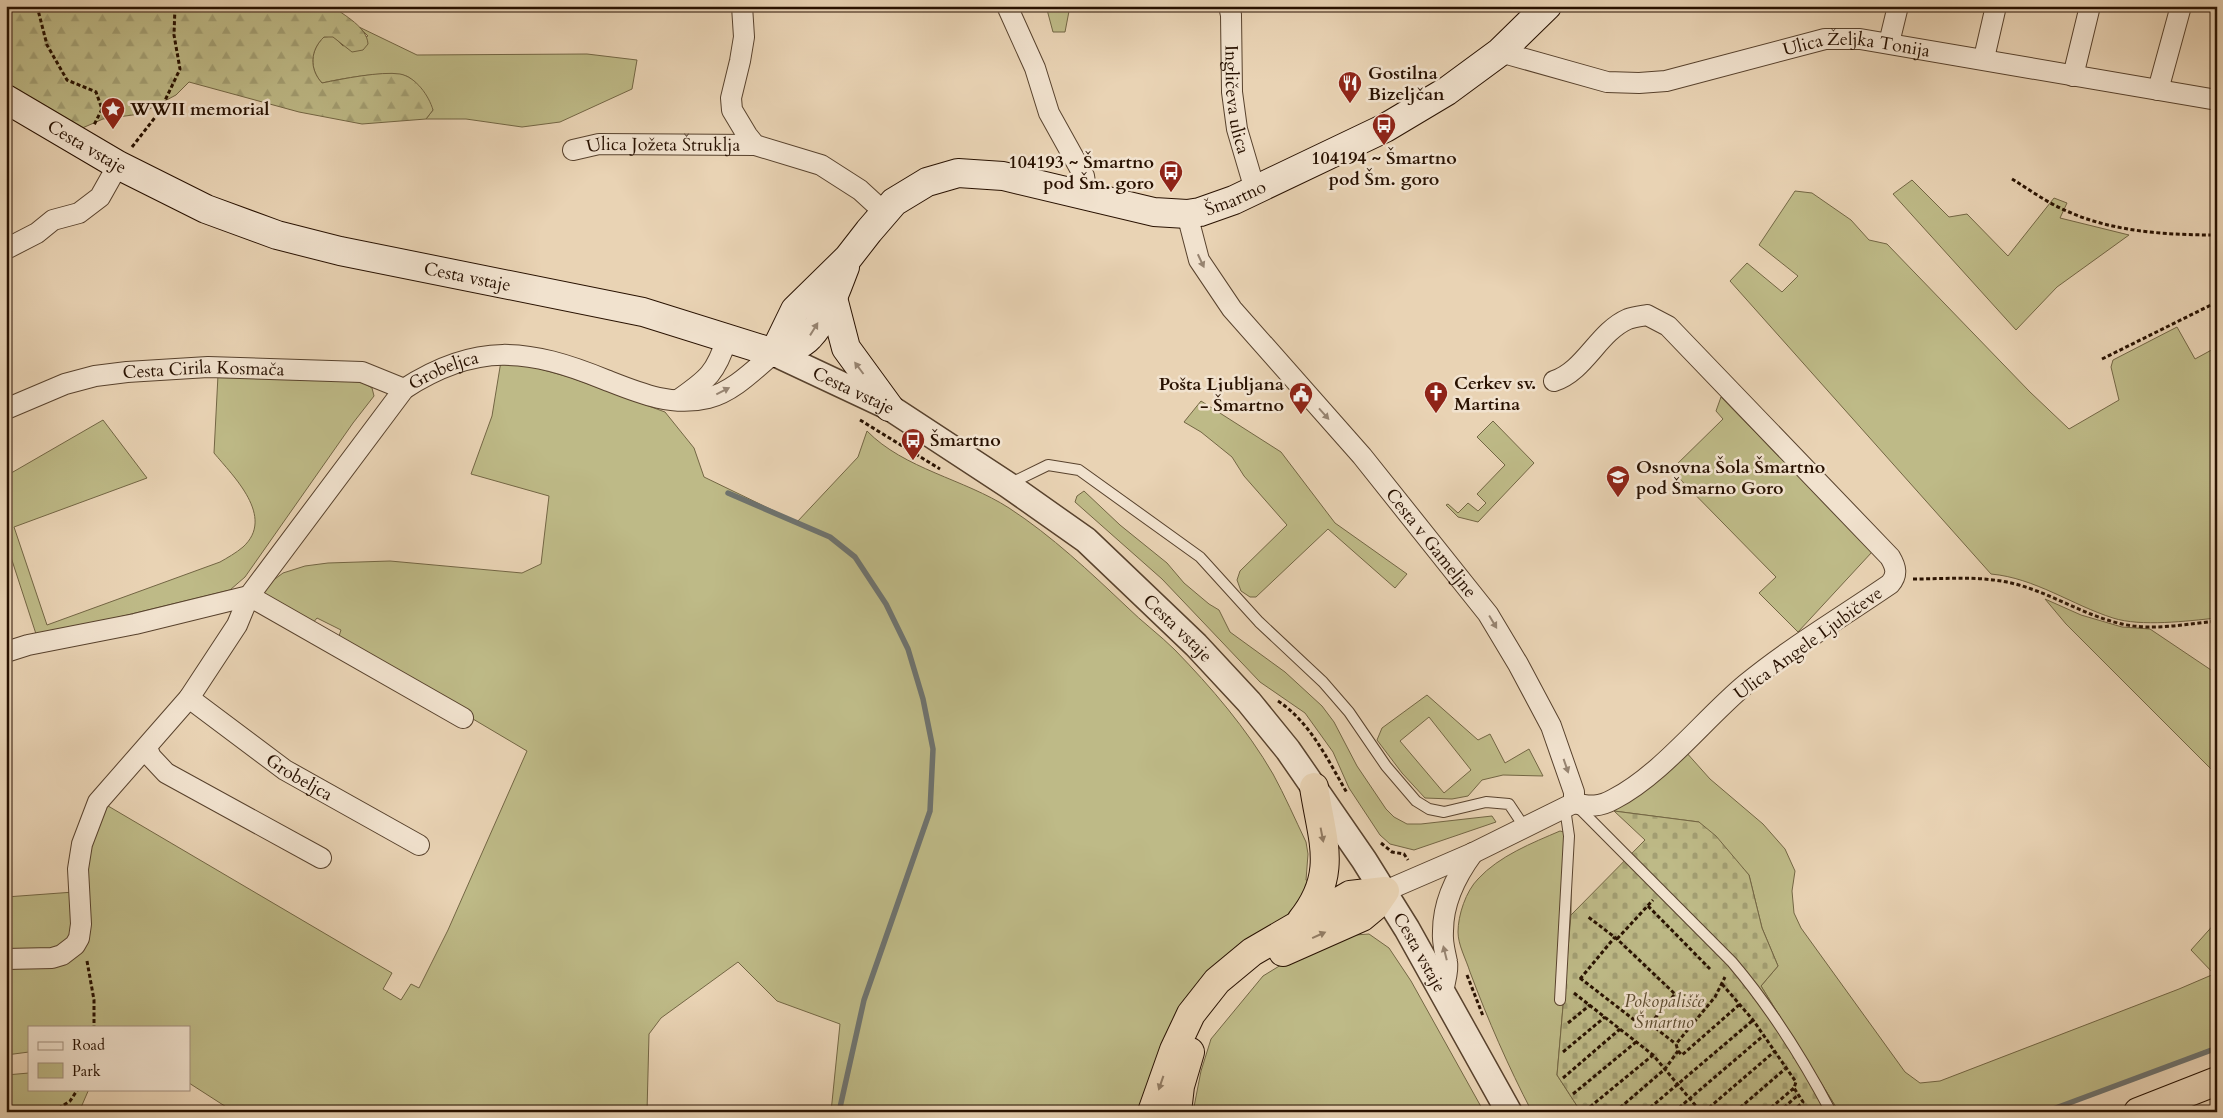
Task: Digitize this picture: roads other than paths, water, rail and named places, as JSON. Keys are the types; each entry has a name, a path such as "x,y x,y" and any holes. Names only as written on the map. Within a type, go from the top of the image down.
{"highway":[{"path":"1298,924 1315,904 1325,872 1323,840 1314,787"},
{"path":"1152,1112 1174,1050 1191,1014 1202,997 1232,967 1298,924 1350,895 1384,891"},
{"path":"1177,1112 1184,1070 1194,1042 1214,1008 1234,985 1259,966 1293,947 1362,917 1374,907 1384,891"},
{"path":"2138,1112 2217,1081"}],"main road":[{"name":"Šmartno","path":"848,258 884,212 912,190 943,176 958,173 1003,176 1154,212 1187,214 1214,208 1385,128 1447,91 1500,52 1546,6"},
{"name":"Cesta vstaje","path":"9,105 118,165 206,210 277,235 349,252 643,312 774,353"},
{"path":"774,353 793,347 809,337 833,298 848,258"},
{"path":"774,353 795,310 848,258"},
{"path":"833,298 846,348 889,407"}],"street":[{"name":"Ulica Jožeta Štruklja","path":"742,6 744,37 731,98 732,110 739,124 756,145"},
{"path":"1007,6 1035,68 1046,106 1084,176 1087,195"},
{"name":"Ingličeva ulica","path":"1229,6 1231,15 1232,92 1237,129 1255,190"},
{"path":"1889,42 1898,6"},
{"path":"1984,58 1996,6"},
{"path":"2073,76 2090,6"},
{"path":"2158,90 2181,6"},
{"name":"Ulica Željka Tonija","path":"1500,52 1608,82 1639,83 1666,80 1825,39 1860,39 1984,58 2073,76 2217,100"},
{"name":"Ulica Jožeta Štruklja","path":"572,150 599,144 756,145 821,165 860,190 884,212"},
{"path":"6,249 37,232 53,220 79,213 100,197 118,165"},
{"name":"Cesta v Gameljne","path":"1187,214 1200,260 1232,309 1362,456 1488,614 1518,664 1550,726 1574,792 1570,805"},
{"name":"Ulica Angele Ljubičeve","path":"1554,381 1567,375 1611,331 1628,319 1647,314 1668,326 1890,557 1895,569 1894,579 1745,685 1625,793 1604,804 1591,807 1570,805"},
{"path":"676,401 706,380 714,371 727,338"},
{"name":"Grobeljca","path":"6,959 39,960 62,955 75,945 80,933 78,869 82,844 98,802 189,698 237,625 248,596 404,388 434,370 460,360 489,355 530,355 589,373 645,396 676,401 709,398 736,384 774,353"},
{"name":"Cesta vstaje","path":"774,353 889,407 1008,485 1086,540 1196,645 1249,702 1288,750 1384,891 1443,992 1509,1112"},
{"name":"Cesta Cirila Kosmača","path":"6,409 65,384 96,376 127,372 208,367 362,372 404,388"},
{"path":"6,652 28,645 135,624 248,596 463,718"},
{"name":"Grobeljca","path":"189,698 285,770 419,845"},
{"path":"147,748 151,757 166,773 321,858"},
{"path":"1384,891 1473,853 1570,805"},
{"path":"1443,992 1448,963 1443,951 1442,929 1448,898 1455,881 1473,853"}],"lane":[{"path":"1008,485 1048,465 1079,470 1200,557 1259,622 1338,700 1386,766 1416,802 1429,809 1444,812 1486,802 1509,804 1525,828"},
{"path":"1570,805 1662,891 1732,962 1756,990 1813,1078 1831,1112"},
{"path":"1560,1000 1570,805"}],"waterway":[{"path":"728,493 830,537 855,557 886,604 908,649 923,699 933,749 930,811 864,1000 839,1112"},
{"path":"2045,1112 2217,1048"}],"place":[{"name":"Gostilna Bizeljčan","path":"1350,104"},
{"name":"WWII memorial","path":"113,130"},
{"name":"104194 ~ Šmartno pod Šm. goro","path":"1384,146"},
{"name":"104193 ~ Šmartno pod Šm. goro","path":"1171,193"},
{"name":"Cerkev sv. Martina","path":"1436,414"},
{"name":"Pošta Ljubljana - Šmartno","path":"1301,415"},
{"name":"Šmartno","path":"913,461"},
{"name":"Osnovna Šola Šmartno pod Šmarno Goro","path":"1618,498"}],"park label":[{"name":"Pokopališče Šmartno","path":"1664,1011"}]}
